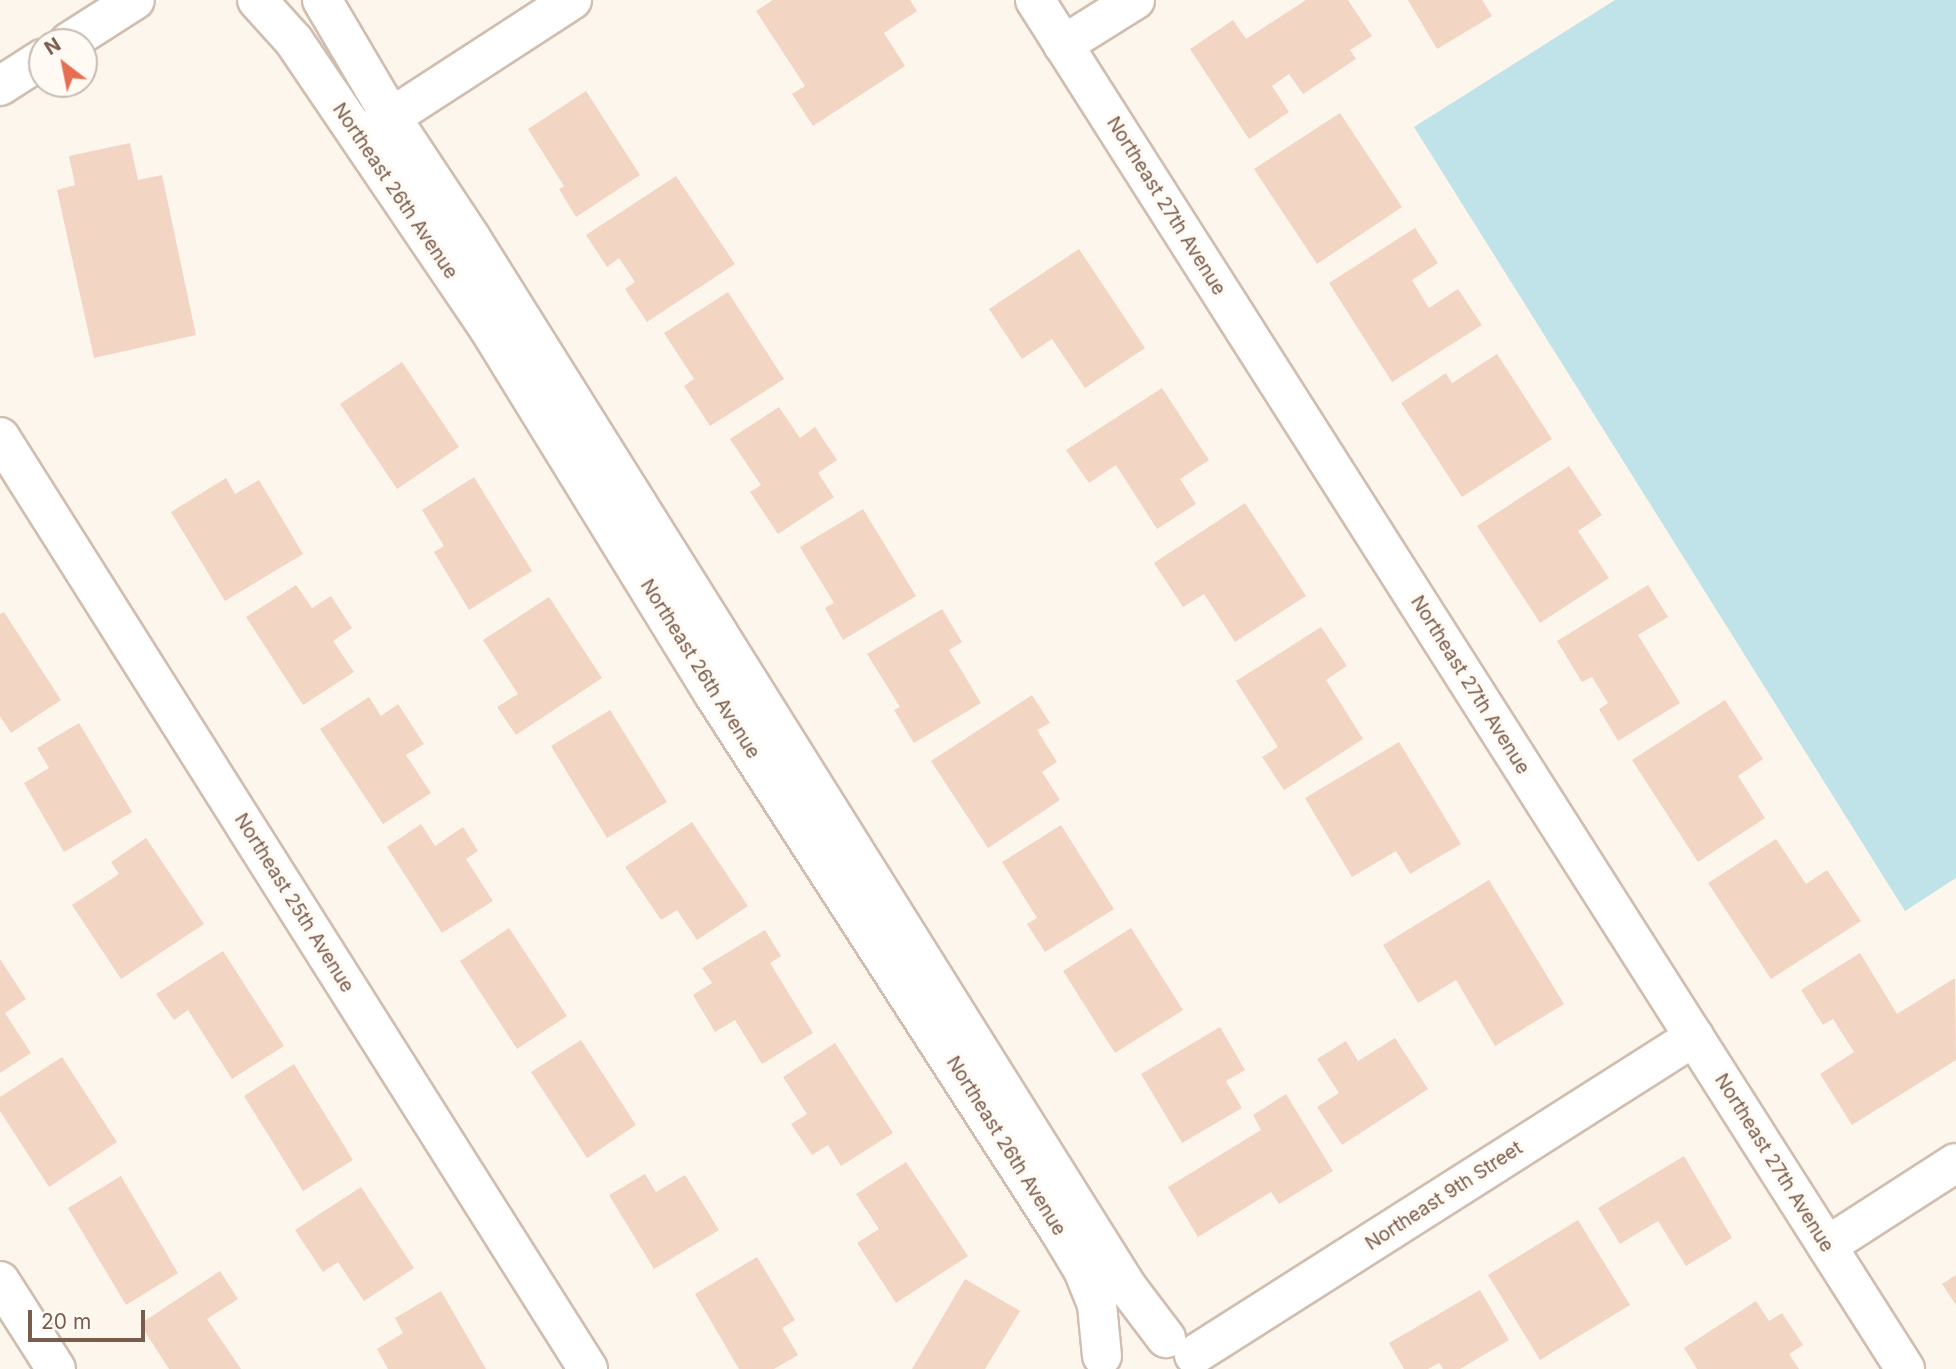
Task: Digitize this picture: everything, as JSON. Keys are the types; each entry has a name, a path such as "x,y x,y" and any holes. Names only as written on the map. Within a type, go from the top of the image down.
{"street":[{"path":"91,28 135,0"},
{"name":"Northeast 26th Avenue","path":"257,0 294,41 489,329 713,693 965,1080 1065,1240 1083,1270 1097,1305 1098,1363"},
{"name":"Northeast 26th Avenue","path":"322,0 391,117 471,238 1128,1288 1187,1354"},
{"path":"359,137 572,0"},
{"name":"Northeast 27th Avenue","path":"1035,0 1905,1369"},
{"path":"1063,44 1135,0"},
{"path":"0,86 28,68"},
{"name":"Northeast 25th Avenue","path":"0,437 588,1369"},
{"name":"Northeast 9th Street","path":"1187,1354 1693,1037"},
{"path":"1826,1246 1956,1163"},
{"path":"0,1281 56,1369"},
{"path":"1098,1363 1117,1344 1133,1337 1150,1335 1187,1354"}],"water":[{"path":"1615,0 1956,0 1956,878 1905,911 1414,127"}],"building":[{"path":"773,0 910,0 917,11 884,33 905,66 813,126 792,94 805,86 756,11"},
{"path":"1306,0 1348,0 1372,36 1350,50 1356,59 1303,94 1289,74 1272,86 1289,112 1249,139 1190,49 1233,20 1246,39"},
{"path":"1408,0 1482,0 1492,16 1437,49"},
{"path":"586,91 640,175 576,217 559,189 564,186 528,129"},
{"path":"1340,113 1402,207 1317,264 1254,169"},
{"path":"130,143 138,180 162,175 196,335 94,358 57,190 75,185 69,156"},
{"path":"676,176 735,264 647,322 625,289 635,282 619,258 607,267 586,235"},
{"path":"1415,228 1438,263 1412,280 1429,308 1458,289 1482,325 1392,382 1329,283"},
{"path":"1079,249 1145,348 1085,388 1052,339 1022,359 989,309"},
{"path":"728,292 784,379 710,426 684,386 694,379 664,333"},
{"path":"1497,354 1552,439 1462,497 1401,403 1446,373 1452,383"},
{"path":"402,362 459,447 397,489 340,404"},
{"path":"1162,388 1209,460 1180,479 1196,504 1157,529 1116,465 1089,483 1066,450"},
{"path":"779,407 800,438 815,427 837,460 818,473 834,497 778,534 750,492 761,485 730,439"},
{"path":"1569,466 1602,515 1578,531 1609,578 1540,623 1477,526"},
{"path":"474,477 532,571 469,610 434,552 444,546 422,510"},
{"path":"226,478 235,494 259,480 303,554 225,601 171,512"},
{"path":"1245,503 1306,596 1235,642 1204,594 1183,607 1154,563"},
{"path":"863,509 916,596 843,640 825,608 834,603 800,547"},
{"path":"296,585 312,608 331,596 352,628 333,641 354,672 303,705 246,617"},
{"path":"1648,585 1668,617 1638,635 1680,703 1618,741 1599,709 1608,703 1592,677 1582,682 1557,641"},
{"path":"549,597 602,678 516,735 497,707 518,694 483,640"},
{"path":"942,609 962,642 949,650 981,703 914,743 894,710 900,707 867,654"},
{"path":"4,612 61,700 11,733 0,716 0,614"},
{"path":"1321,627 1347,666 1326,680 1363,739 1284,790 1262,757 1278,747 1236,681"},
{"path":"1032,695 1050,723 1037,730 1057,762 1042,772 1060,800 988,848 931,761"},
{"path":"369,697 381,716 398,704 424,744 406,755 431,793 383,824 320,729"},
{"path":"1725,700 1763,759 1738,776 1765,818 1698,862 1632,760"},
{"path":"610,710 667,802 607,838 551,746"},
{"path":"79,723 132,812 64,852 24,783 49,768 37,748"},
{"path":"1399,742 1461,844 1410,874 1396,851 1352,877 1305,798"},
{"path":"692,822 748,906 697,940 677,910 661,920 625,867"},
{"path":"421,824 435,846 463,827 478,851 466,859 493,901 442,933 387,847"},
{"path":"1061,825 1114,909 1045,952 1027,924 1037,918 1002,862"},
{"path":"146,838 204,924 121,979 72,905 119,874 111,862"},
{"path":"1776,839 1806,884 1827,870 1861,921 1771,979 1708,883"},
{"path":"1489,880 1564,1004 1495,1046 1456,980 1418,1003 1383,945"},
{"path":"509,928 567,1016 517,1049 460,961"},
{"path":"1131,928 1183,1010 1115,1053 1063,971"},
{"path":"765,930 781,956 770,963 813,1033 762,1064 735,1020 715,1032 693,995 712,983 702,968"},
{"path":"223,951 284,1046 232,1079 188,1010 174,1020 156,994"},
{"path":"1860,953 1897,1014 1955,978 1956,1060 1852,1125 1820,1074 1854,1052 1833,1019 1823,1025 1801,990"},
{"path":"0,959 26,999 5,1013 31,1053 0,1073"},
{"path":"1220,1027 1245,1070 1226,1081 1242,1108 1182,1143 1141,1074"},
{"path":"1395,1038 1428,1089 1342,1145 1317,1107 1339,1093 1317,1059 1346,1041 1358,1061"},
{"path":"581,1040 636,1125 587,1158 531,1072"},
{"path":"835,1043 893,1133 841,1166 828,1145 812,1155 791,1124 807,1114 783,1077"},
{"path":"62,1057 117,1142 49,1187 0,1111 0,1097"},
{"path":"294,1064 353,1160 303,1191 244,1096"},
{"path":"1286,1094 1333,1171 1279,1204 1271,1192 1198,1237 1168,1187 1261,1130 1253,1115"},
{"path":"1684,1156 1732,1238 1686,1266 1658,1221 1620,1244 1598,1208"},
{"path":"906,1162 968,1256 896,1303 857,1243 879,1229 856,1194"},
{"path":"645,1174 656,1192 685,1175 719,1230 654,1269 609,1195"},
{"path":"121,1176 178,1273 126,1305 68,1208"},
{"path":"361,1187 414,1268 364,1301 338,1262 323,1272 295,1230"},
{"path":"1578,1220 1630,1305 1540,1360 1488,1275"},
{"path":"757,1257 795,1320 782,1328 798,1355 774,1369 739,1369 695,1294"},
{"path":"220,1271 238,1299 207,1319 241,1369 169,1369 140,1324"},
{"path":"1956,1275 1956,1305 1942,1284"},
{"path":"965,1279 1020,1311 985,1369 912,1369"},
{"path":"1480,1290 1509,1340 1460,1369 1443,1369 1439,1363 1428,1369 1404,1369 1389,1343"},
{"path":"441,1291 486,1369 388,1369 377,1349 403,1333 395,1318"},
{"path":"1756,1301 1769,1321 1782,1313 1803,1345 1789,1354 1799,1369 1697,1369 1684,1348"}]}
